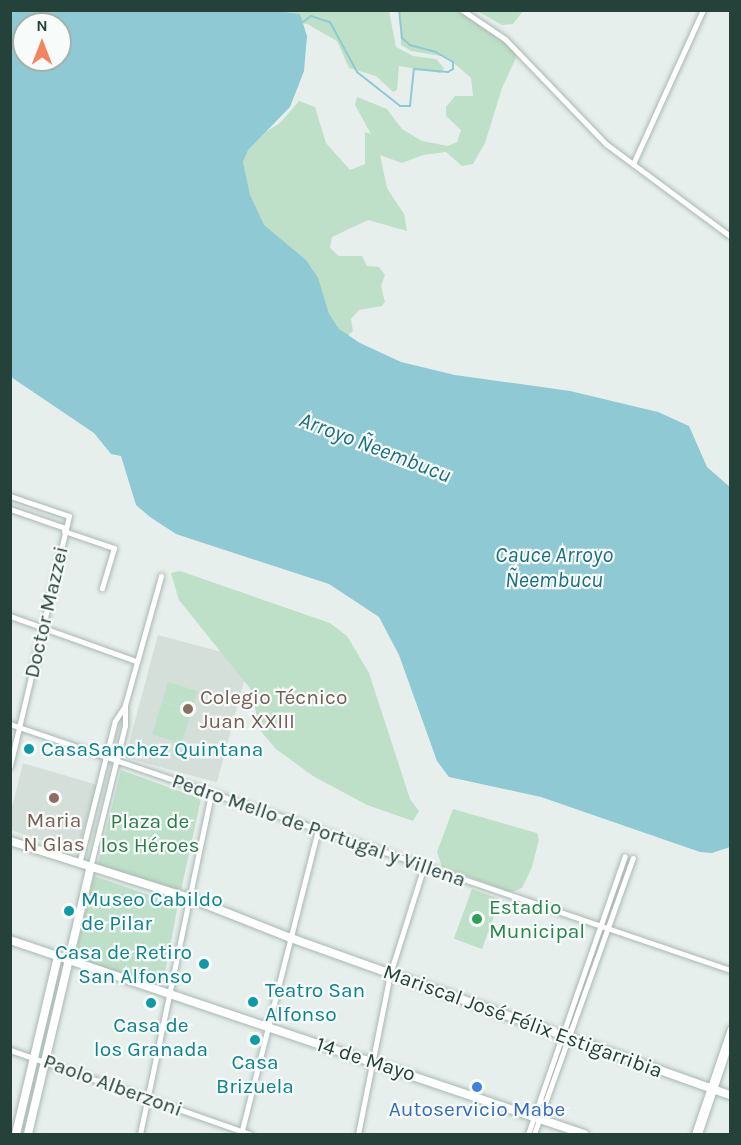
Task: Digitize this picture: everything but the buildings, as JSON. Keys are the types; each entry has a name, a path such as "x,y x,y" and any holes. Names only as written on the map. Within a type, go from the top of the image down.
{"main road":[{"name":"Mariscal José Félix Estigarribia","path":"10,841 90,869 187,897 288,937 730,1095"},
{"path":"28,1134 90,869"},
{"name":"14 de Mayo","path":"10,940 268,1028 373,1060 584,1134"},
{"path":"16,1134 58,956"}],"street":[{"path":"462,10 504,39 587,126 633,164 730,236"},
{"path":"633,164 703,10"},
{"name":"Doctor Mazzei","path":"10,496 69,516 10,766"},
{"path":"10,509 114,549 102,588"},
{"path":"90,869 117,761 125,705 161,576"},
{"path":"10,616 136,661"},
{"path":"79,865 115,721 125,705"},
{"name":"Pedro Mello de Portugal y Villena","path":"10,724 730,970"},
{"path":"140,1134 171,994 187,897 211,793"},
{"path":"241,1133 288,937 318,829"},
{"path":"534,1134 537,1118 625,856"},
{"path":"565,1036 633,858"},
{"path":"358,1134 390,974 424,866"},
{"path":"699,1134 730,1028"},
{"path":"694,1134 730,1042"},
{"name":"Paolo Alberzoni","path":"10,1050 241,1133 250,1134"},
{"path":"528,1134 537,1118"}],"shaded area":[{"name":"Colegio Técnico Juan XXIII","path":"158,635 250,660 217,782 125,758"},
{"name":"Maria N Glas","path":"23,763 97,785 77,853 11,830 11,811"}],"green space":[{"path":"523,10 513,24 502,25 477,11"},
{"path":"197,11 389,11 396,47 413,56 436,59 444,68 441,73 399,66 397,90 393,92 376,76 349,68 337,41 307,24"},
{"path":"400,11 461,11 520,49 502,88 485,143 473,164 462,166 446,152 423,155 402,163 380,155 387,188 404,214 407,231 368,220 332,237 330,248 339,256 362,256 367,266 379,267 385,275 381,286 385,302 382,306 359,310 351,319 353,331 345,338 239,193 238,159 262,134 280,123 299,101 315,107 326,143 350,170 365,164 365,132 371,134 355,105 357,97 387,109 402,129 422,141 448,146 457,142 461,130 446,116 446,107 455,96 473,96 471,78 447,57 411,51 401,45"},
{"path":"180,571 330,623 347,636 369,673 410,799 419,811 413,821 367,805 313,776 276,749 259,729 252,691 179,600 171,573"},
{"path":"168,682 198,691 192,710 162,701"},
{"path":"162,702 192,711 182,744 152,735"},
{"name":"Plaza de los Héroes","path":"121,770 201,799 180,895 97,868"},
{"path":"453,809 537,833 539,839 532,867 522,888 511,892 442,867 437,852"},
{"path":"94,876 178,905 162,988 74,960"},
{"name":"Estadio Municipal","path":"472,889 500,899 482,949 454,939"}],"water":[{"name":"Cauce Arroyo Ñeembucu","path":"11,11 275,11 300,14 307,36 304,71 290,107 248,150 243,162 250,195 264,225 306,260 318,278 329,314 339,329 360,343 401,362 455,375 570,391 658,412 689,426 707,467 730,487 730,847 712,853 700,852 541,797 449,777 437,761 399,655 379,617 329,584 176,534 136,505 121,456 111,454 94,433 11,377"}],"waterway":[{"path":"303,22 311,16 330,22 357,72 400,106 410,106 414,69 448,72 453,69 453,62 436,52 410,45 402,38 399,10"}],"place":[{"name":"Colegio Técnico Juan XXIII","path":"188,709"},
{"name":"CasaSanchez Quintana","path":"29,749"},
{"name":"Maria N Glas","path":"54,798"},
{"name":"Museo Cabildo de Pilar","path":"69,911"},
{"name":"Estadio Municipal","path":"477,919"},
{"name":"Casa de Retiro San Alfonso","path":"204,964"},
{"name":"Teatro San Alfonso","path":"253,1002"},
{"name":"Casa de los Granada","path":"151,1003"},
{"name":"Casa Brizuela","path":"255,1040"},
{"name":"Autoservicio Mabe","path":"477,1087"}],"water label":[{"name":"Arroyo Ñeembucu","path":"375,448"}]}
